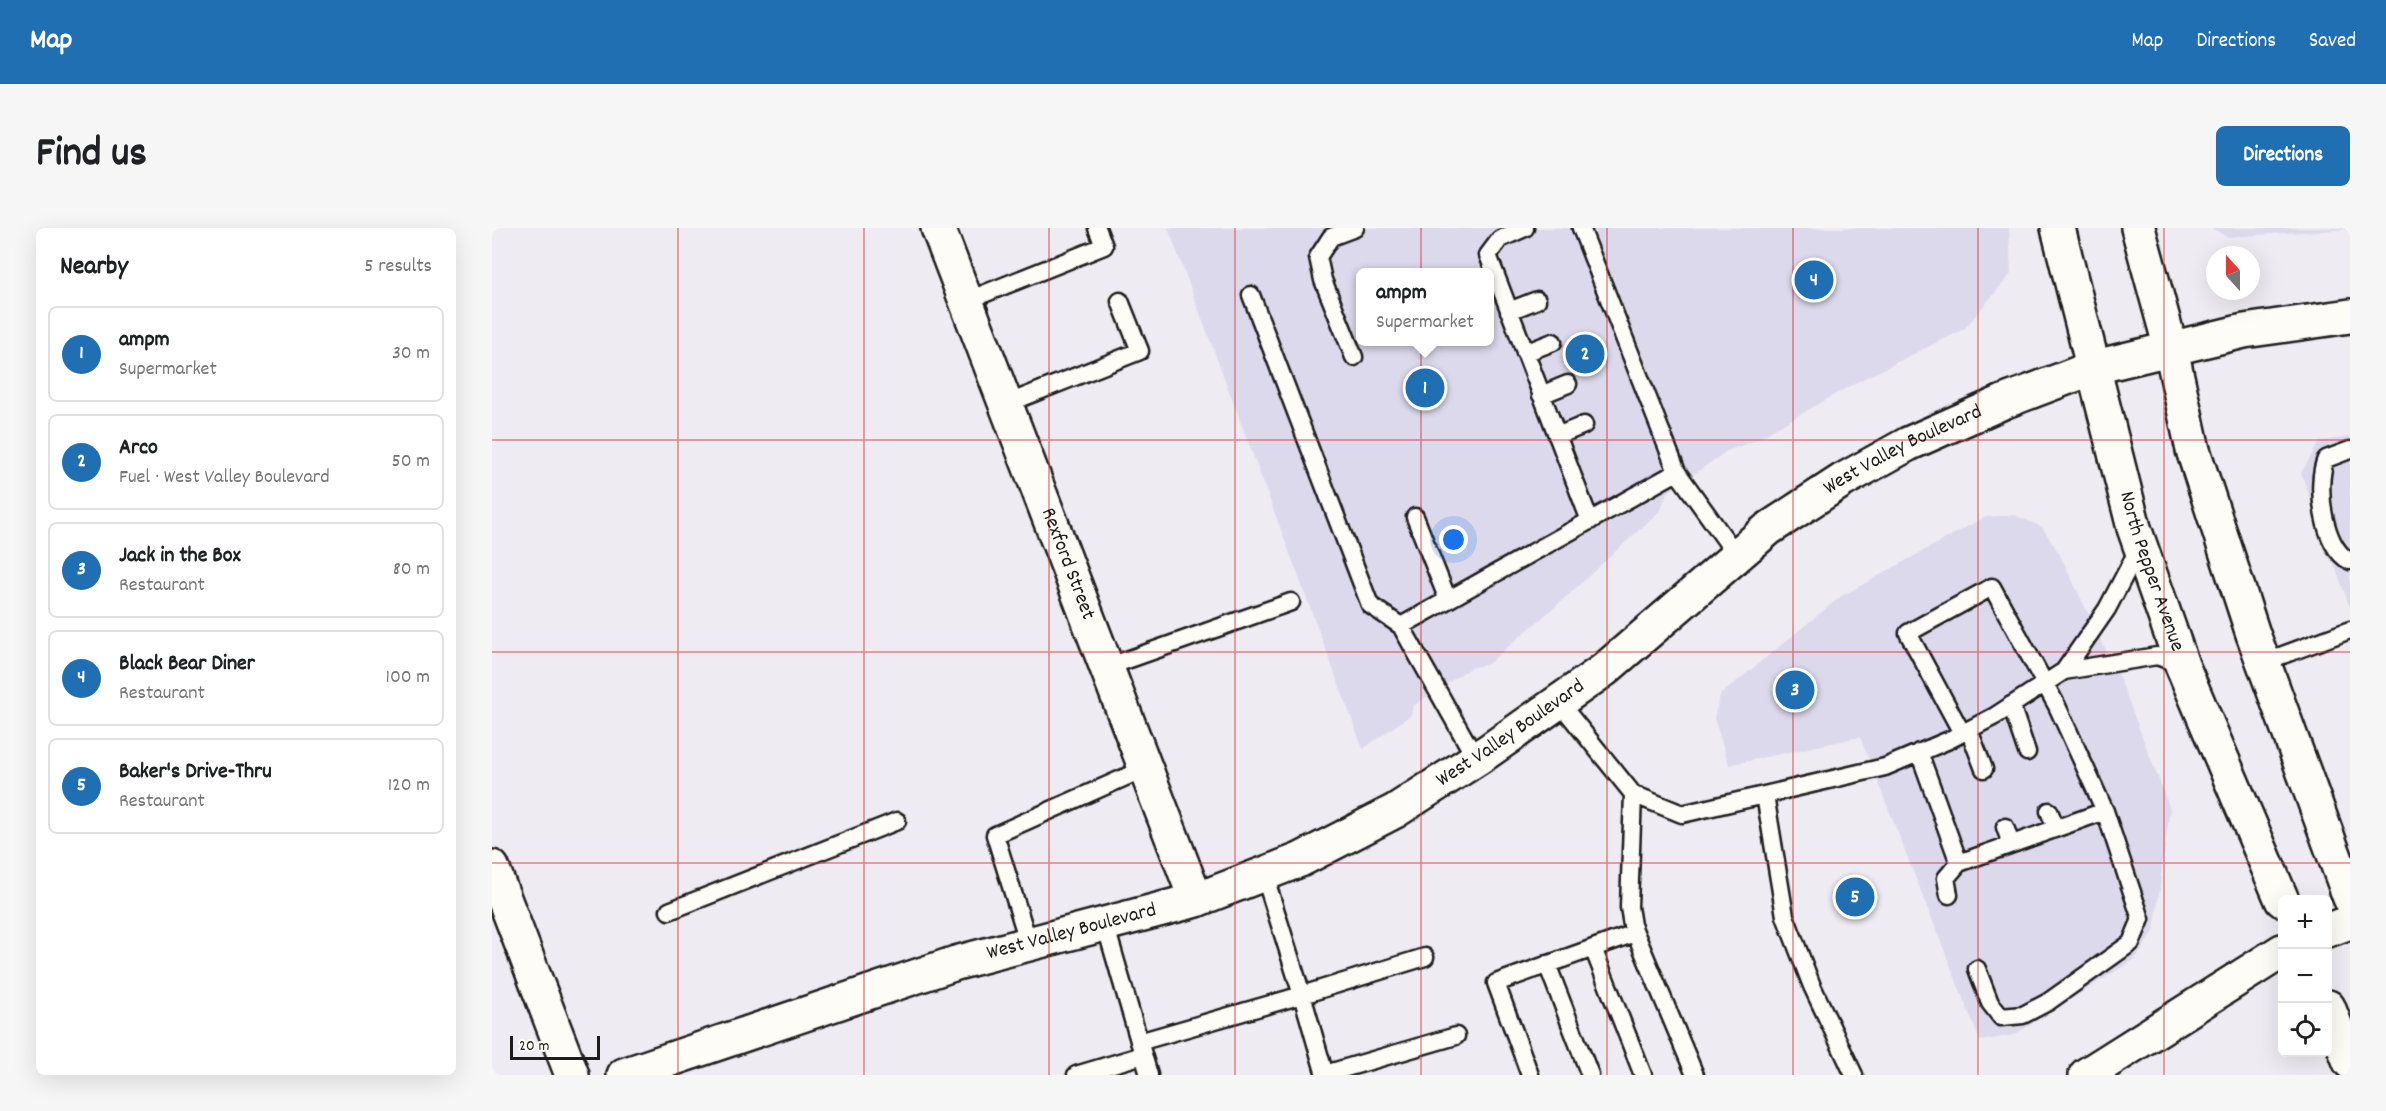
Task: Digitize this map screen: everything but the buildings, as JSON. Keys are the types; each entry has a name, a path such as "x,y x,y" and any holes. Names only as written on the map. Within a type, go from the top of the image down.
{"main road":[{"name":"Rexford Street","path":"938,228 1196,900"},
{"name":"North Pepper Avenue","path":"2058,228 2095,367 2117,466 2140,545 2182,665 2281,895"},
{"path":"2138,228 2171,349 2193,450 2264,662 2350,898"},
{"name":"West Valley Boulevard","path":"624,1075 956,963 1196,900 1300,860 1395,811 1476,759 1604,670 1768,529 1844,480 1908,444 2003,402 2095,367 2244,331 2350,316"},
{"path":"492,867 572,1075"},
{"path":"2332,929 2350,922"},
{"path":"2086,1075 2278,954"},
{"path":"2332,1017 2347,1054"}],"lane":[{"path":"966,301 1104,246 1097,228"},
{"path":"1354,357 1323,280 1318,257 1331,237 1355,228"},
{"path":"1493,268 1488,255 1500,239 1525,228"},
{"path":"1581,228 1593,278 1641,404 1677,472 1737,556"},
{"path":"1494,271 1590,521"},
{"path":"1251,296 1370,605 1401,626 1476,759"},
{"path":"1509,311 1537,300"},
{"path":"1006,404 1140,351 1120,301"},
{"path":"1525,353 1553,342"},
{"path":"1541,395 1568,384"},
{"path":"1557,436 1584,425"},
{"path":"2350,450 2326,459 2320,474 2320,492 2333,548 2350,561"},
{"path":"1401,626 1677,472"},
{"path":"1415,517 1448,600"},
{"path":"1558,701 1633,794 1682,814 1885,766 1965,732 2064,671 2108,609 2140,545"},
{"path":"1977,969 1990,1003 2001,1017 2010,1018 2023,1015 2048,1002 2131,943 2141,919 2105,811 2057,706 1992,587 1908,633 1984,769"},
{"path":"1107,667 1291,602"},
{"path":"2264,662 2350,630"},
{"path":"2064,671 2157,656 2182,665"},
{"path":"2011,705 2027,752"},
{"path":"1919,752 1959,863"},
{"path":"1029,944 995,835 1146,768"},
{"path":"1633,794 1629,907 1635,933 1695,1075"},
{"path":"1765,795 1774,863 1785,916 1812,986 1854,1075"},
{"path":"2049,811 2056,828"},
{"path":"1949,895 1946,878 1959,863 2105,811"},
{"path":"669,911 897,821"},
{"path":"2005,827 2011,844"},
{"path":"1264,874 1325,1075 1456,1036"},
{"path":"1105,924 1149,1075"},
{"path":"1530,1075 1496,983 1635,933"},
{"path":"1593,948 1643,1075"},
{"path":"1076,1075 1141,1048 1425,957"},
{"path":"1547,964 1590,1075"}],"shaded area":[{"path":"1168,228 2009,228 2011,274 1964,329 1855,383 1754,441 1727,451 1667,493 1661,510 1556,606 1488,664 1470,668 1413,706 1411,715 1363,749"},
{"path":"2211,228 2350,228 2350,229 2227,237"},
{"path":"2350,437 2350,608 2301,473 2320,441"},
{"path":"2014,515 2042,527 2059,553 2120,679 2170,809 2154,932 2135,959 2014,1035 1980,1041 1860,737 1729,765 1714,718 1720,695 1840,597 1985,517"}],"place":[{"name":"Black Bear Diner","path":"1814,280"},
{"name":"Arco","path":"1585,354"},
{"name":"ampm","path":"1425,388"},
{"name":"Jack in the Box","path":"1795,690"},
{"name":"Baker's Drive-Thru","path":"1855,897"}]}
